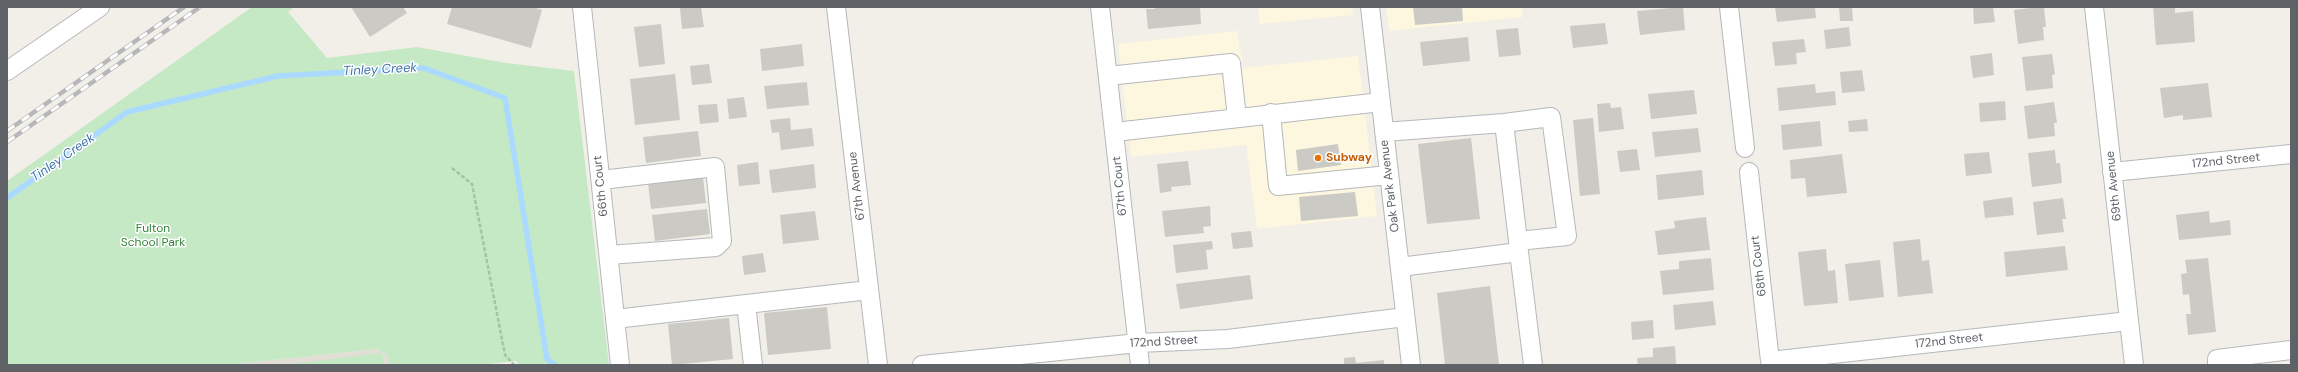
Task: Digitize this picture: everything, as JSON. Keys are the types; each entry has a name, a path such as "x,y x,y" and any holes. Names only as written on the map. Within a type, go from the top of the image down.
{"street":[{"path":"7,71 100,7"},
{"name":"66th Court","path":"582,7 620,365"},
{"name":"67th Avenue","path":"836,7 878,365"},
{"name":"67th Court","path":"1100,7 1140,365"},
{"name":"Oak Park Avenue","path":"1370,7 1411,365"},
{"path":"1729,7 1745,148"},
{"name":"69th Avenue","path":"2094,7 2134,365"},
{"path":"1108,76 1231,63 1237,118"},
{"path":"1114,132 1270,113 1380,102"},
{"path":"1270,113 1278,186 1389,175"},
{"path":"1384,132 1504,123 1551,117 1567,236 1519,247 1400,267"},
{"path":"1504,123 1533,365"},
{"name":"172nd Street","path":"2112,172 2291,154"},
{"path":"601,180 715,167 722,241 716,247 609,255"},
{"name":"68th Court","path":"1749,172 1770,360"},
{"path":"615,319 869,290"},
{"path":"746,304 753,365"},
{"name":"172nd Street","path":"922,365 1138,343 1228,339 1405,317"},
{"name":"172nd Street","path":"1770,360 2129,321"},
{"path":"2214,365 2217,365 2217,359 2291,350"}],"path":[{"path":"452,168 472,184 505,355 514,365"}],"shaded area":[{"path":"1258,7 1352,7 1353,15 1260,24"},
{"path":"1386,7 1522,7 1523,17 1389,31"},
{"path":"1237,31 1243,68 1358,56 1377,216 1257,229 1246,145 1131,157 1118,44"},
{"path":"377,349 387,355 389,365 225,365"}],"green space":[{"name":"Fulton School Park","path":"252,7 294,7 288,12 327,58 417,47 506,63 574,71 609,365 520,365 516,361 480,365 389,365 387,355 377,349 225,365 7,365 7,181"},
{"path":"382,353 384,365 284,365"}],"building":[{"path":"351,7 403,7 407,13 370,37"},
{"path":"452,7 533,7 542,10 531,48 447,24"},
{"path":"701,7 704,27 682,29 680,8"},
{"path":"1155,7 1200,7 1201,24 1148,29 1146,9 1155,9"},
{"path":"1413,7 1462,7 1463,21 1415,25"},
{"path":"1683,7 1685,30 1640,35 1637,11"},
{"path":"1775,7 1815,7 1816,18 1777,22"},
{"path":"1839,7 1852,7 1853,21 1840,21"},
{"path":"1973,7 1993,7 1995,22 1974,24"},
{"path":"2044,7 2046,27 2043,27 2044,40 2018,44 2014,10"},
{"path":"2153,7 2175,7 2175,13 2193,11 2195,42 2156,45"},
{"path":"1605,23 1608,44 1573,48 1570,26"},
{"path":"661,24 665,64 639,67 634,27"},
{"path":"1849,27 1851,46 1826,49 1824,30"},
{"path":"1518,28 1521,55 1499,57 1496,30"},
{"path":"1468,37 1470,61 1423,66 1420,42"},
{"path":"1804,39 1806,52 1796,53 1797,64 1775,66 1772,42"},
{"path":"802,44 804,66 762,71 760,49"},
{"path":"1992,53 1994,75 1973,78 1970,56"},
{"path":"2052,54 2055,74 2052,75 2053,88 2026,91 2022,57"},
{"path":"709,64 712,83 692,85 690,66"},
{"path":"1862,70 1865,91 1842,93 1840,72"},
{"path":"675,74 680,120 635,125 630,79"},
{"path":"807,82 809,105 767,109 764,86"},
{"path":"2208,83 2212,117 2183,120 2183,115 2164,118 2160,88"},
{"path":"1815,84 1816,93 1835,91 1836,105 1779,111 1777,88"},
{"path":"1694,90 1697,114 1651,119 1648,94"},
{"path":"744,97 747,117 729,119 727,99"},
{"path":"2005,101 2006,120 1980,122 1979,103"},
{"path":"2054,102 2057,123 2054,123 2055,136 2028,139 2024,106"},
{"path":"1610,103 1611,108 1621,107 1624,129 1599,132 1597,104"},
{"path":"717,104 719,122 700,124 698,105"},
{"path":"790,118 791,130 812,128 814,146 781,150 779,132 772,133 770,120"},
{"path":"1593,118 1600,194 1580,196 1573,120"},
{"path":"1867,119 1868,131 1849,132 1848,121"},
{"path":"1820,121 1822,146 1783,150 1781,125"},
{"path":"1698,128 1701,152 1655,157 1652,132"},
{"path":"698,131 701,156 646,163 643,137"},
{"path":"1471,138 1480,219 1427,224 1418,144"},
{"name":"Subway","path":"1338,144 1341,165 1298,171 1296,150"},
{"path":"1637,149 1640,170 1620,172 1617,151"},
{"path":"2055,150 2056,163 2060,163 2062,183 2032,187 2028,153"},
{"path":"1989,152 1992,173 1966,176 1964,154"},
{"path":"1842,154 1847,193 1807,197 1805,178 1791,179 1790,160"},
{"path":"1188,161 1191,185 1171,187 1172,191 1160,193 1157,164"},
{"path":"758,162 760,184 739,186 737,165"},
{"path":"814,164 816,188 772,193 769,170"},
{"path":"1702,170 1704,195 1658,200 1656,175"},
{"path":"703,177 706,203 651,209 648,183"},
{"path":"1355,192 1358,216 1301,221 1299,197"},
{"path":"2012,197 2014,215 1985,218 1983,201"},
{"path":"2063,198 2066,219 2062,219 2064,232 2037,235 2033,202"},
{"path":"1210,206 1211,226 1203,227 1204,233 1165,237 1162,211"},
{"path":"707,209 710,234 655,241 652,215"},
{"path":"815,211 819,240 783,244 780,215"},
{"path":"2209,211 2210,223 2230,220 2231,235 2179,240 2176,215"},
{"path":"1706,217 1710,250 1658,255 1655,231 1675,228 1674,221"},
{"path":"1251,231 1253,247 1233,249 1231,233"},
{"path":"1920,239 1922,261 1929,260 1933,293 1898,297 1893,242"},
{"path":"1212,241 1213,249 1206,250 1208,269 1176,273 1173,245"},
{"path":"2065,246 2068,270 2006,277 2004,252"},
{"path":"1826,249 1828,271 1835,270 1838,303 1804,306 1798,252"},
{"path":"763,253 766,272 744,275 742,256"},
{"path":"1711,258 1714,290 1663,295 1660,271 1679,269 1679,261"},
{"path":"2208,258 2216,332 2188,335 2186,314 2191,314 2189,294 2183,295 2181,274 2187,273 2185,260"},
{"path":"1880,260 1884,297 1849,301 1845,264"},
{"path":"1250,275 1253,299 1180,309 1176,284"},
{"path":"1490,286 1499,365 1445,365 1437,293"},
{"path":"1713,301 1716,325 1675,330 1673,305"},
{"path":"827,307 831,349 768,355 764,313"},
{"path":"729,318 733,359 672,365 668,324"},
{"path":"1653,320 1654,338 1632,340 1631,322"},
{"path":"1675,346 1676,365 1638,365 1637,358 1653,357 1653,348"},
{"path":"1355,357 1356,363 1384,360 1384,365 1344,365 1344,358"}],"waterway":[{"name":"Tinley Creek","path":"7,198 127,112 278,76 424,68 505,98 547,359 555,365"}],"railway":[{"path":"7,131 184,7"},
{"path":"7,142 200,7"}],"place":[{"name":"Subway","path":"1318,158"}]}
